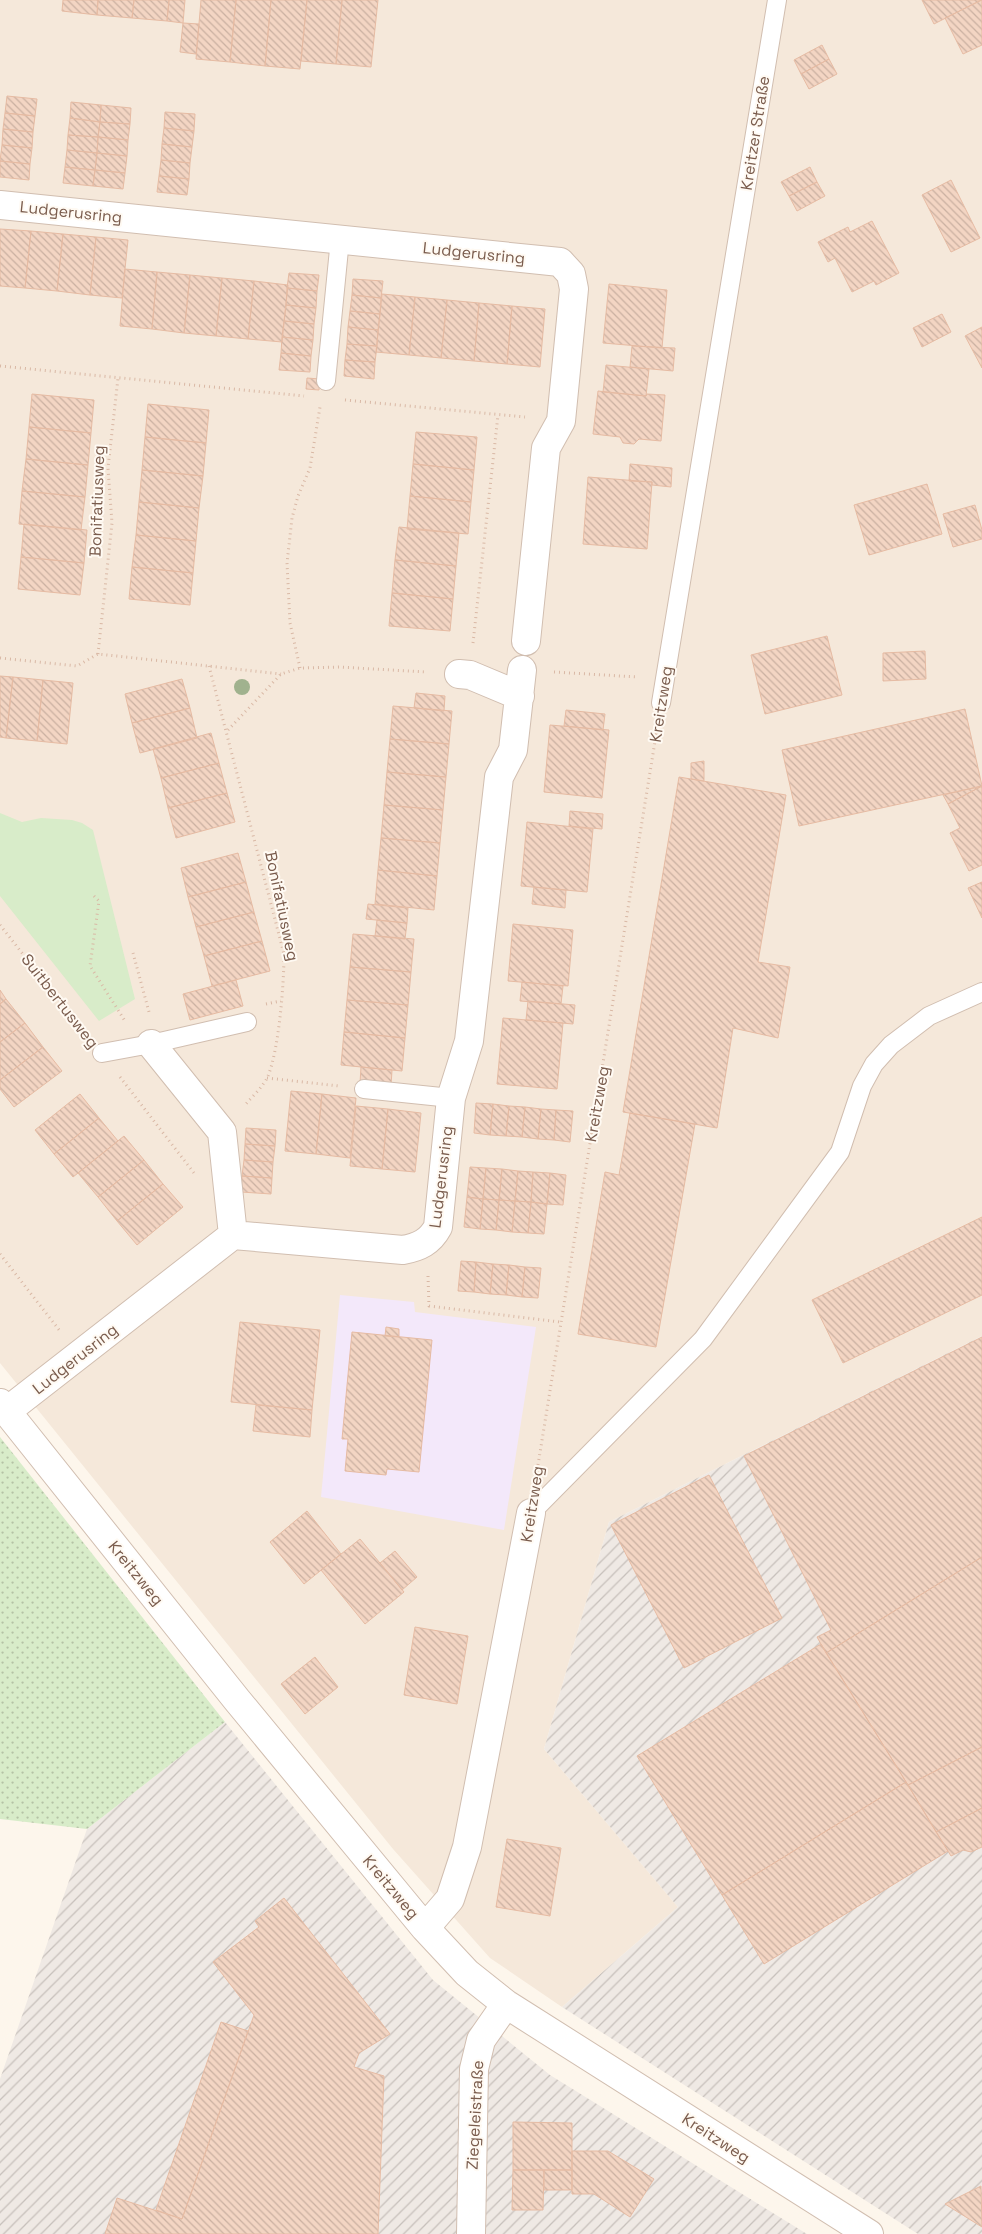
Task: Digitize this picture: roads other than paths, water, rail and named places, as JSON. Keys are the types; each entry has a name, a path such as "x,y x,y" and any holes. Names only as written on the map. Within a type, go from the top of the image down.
{"street":[{"name":"Ludgerusring","path":"0,205 560,262 571,274 574,289 561,420 546,448 526,642"},
{"name":"Ludgerusring","path":"3,1407 79,1355 233,1235 403,1250 415,1248 427,1241 438,1227 451,1098 469,1041 499,777 513,750 521,683 465,674"},
{"path":"152,1044 222,1132 233,1235"},
{"name":"Kreitzweg","path":"3,1407 243,1708 425,1928 467,1973 506,2004 869,2234"},
{"name":"Kreitzweg","path":"425,1928 450,1899 467,1847 531,1513"},
{"name":"Ziegeleistraße","path":"471,2234 474,2069 481,2040 506,2004"}],"lane":[{"name":"Kreitzer Straße","path":"733,267 777,0"},
{"path":"326,381 340,239"},
{"name":"Kreitzweg","path":"661,703 733,267"},
{"path":"531,1513 703,1339 840,1152 862,1086 874,1064 891,1045 929,1016 982,992"},
{"path":"102,1053 152,1044 247,1022"},
{"path":"364,1089 451,1098"}]}
